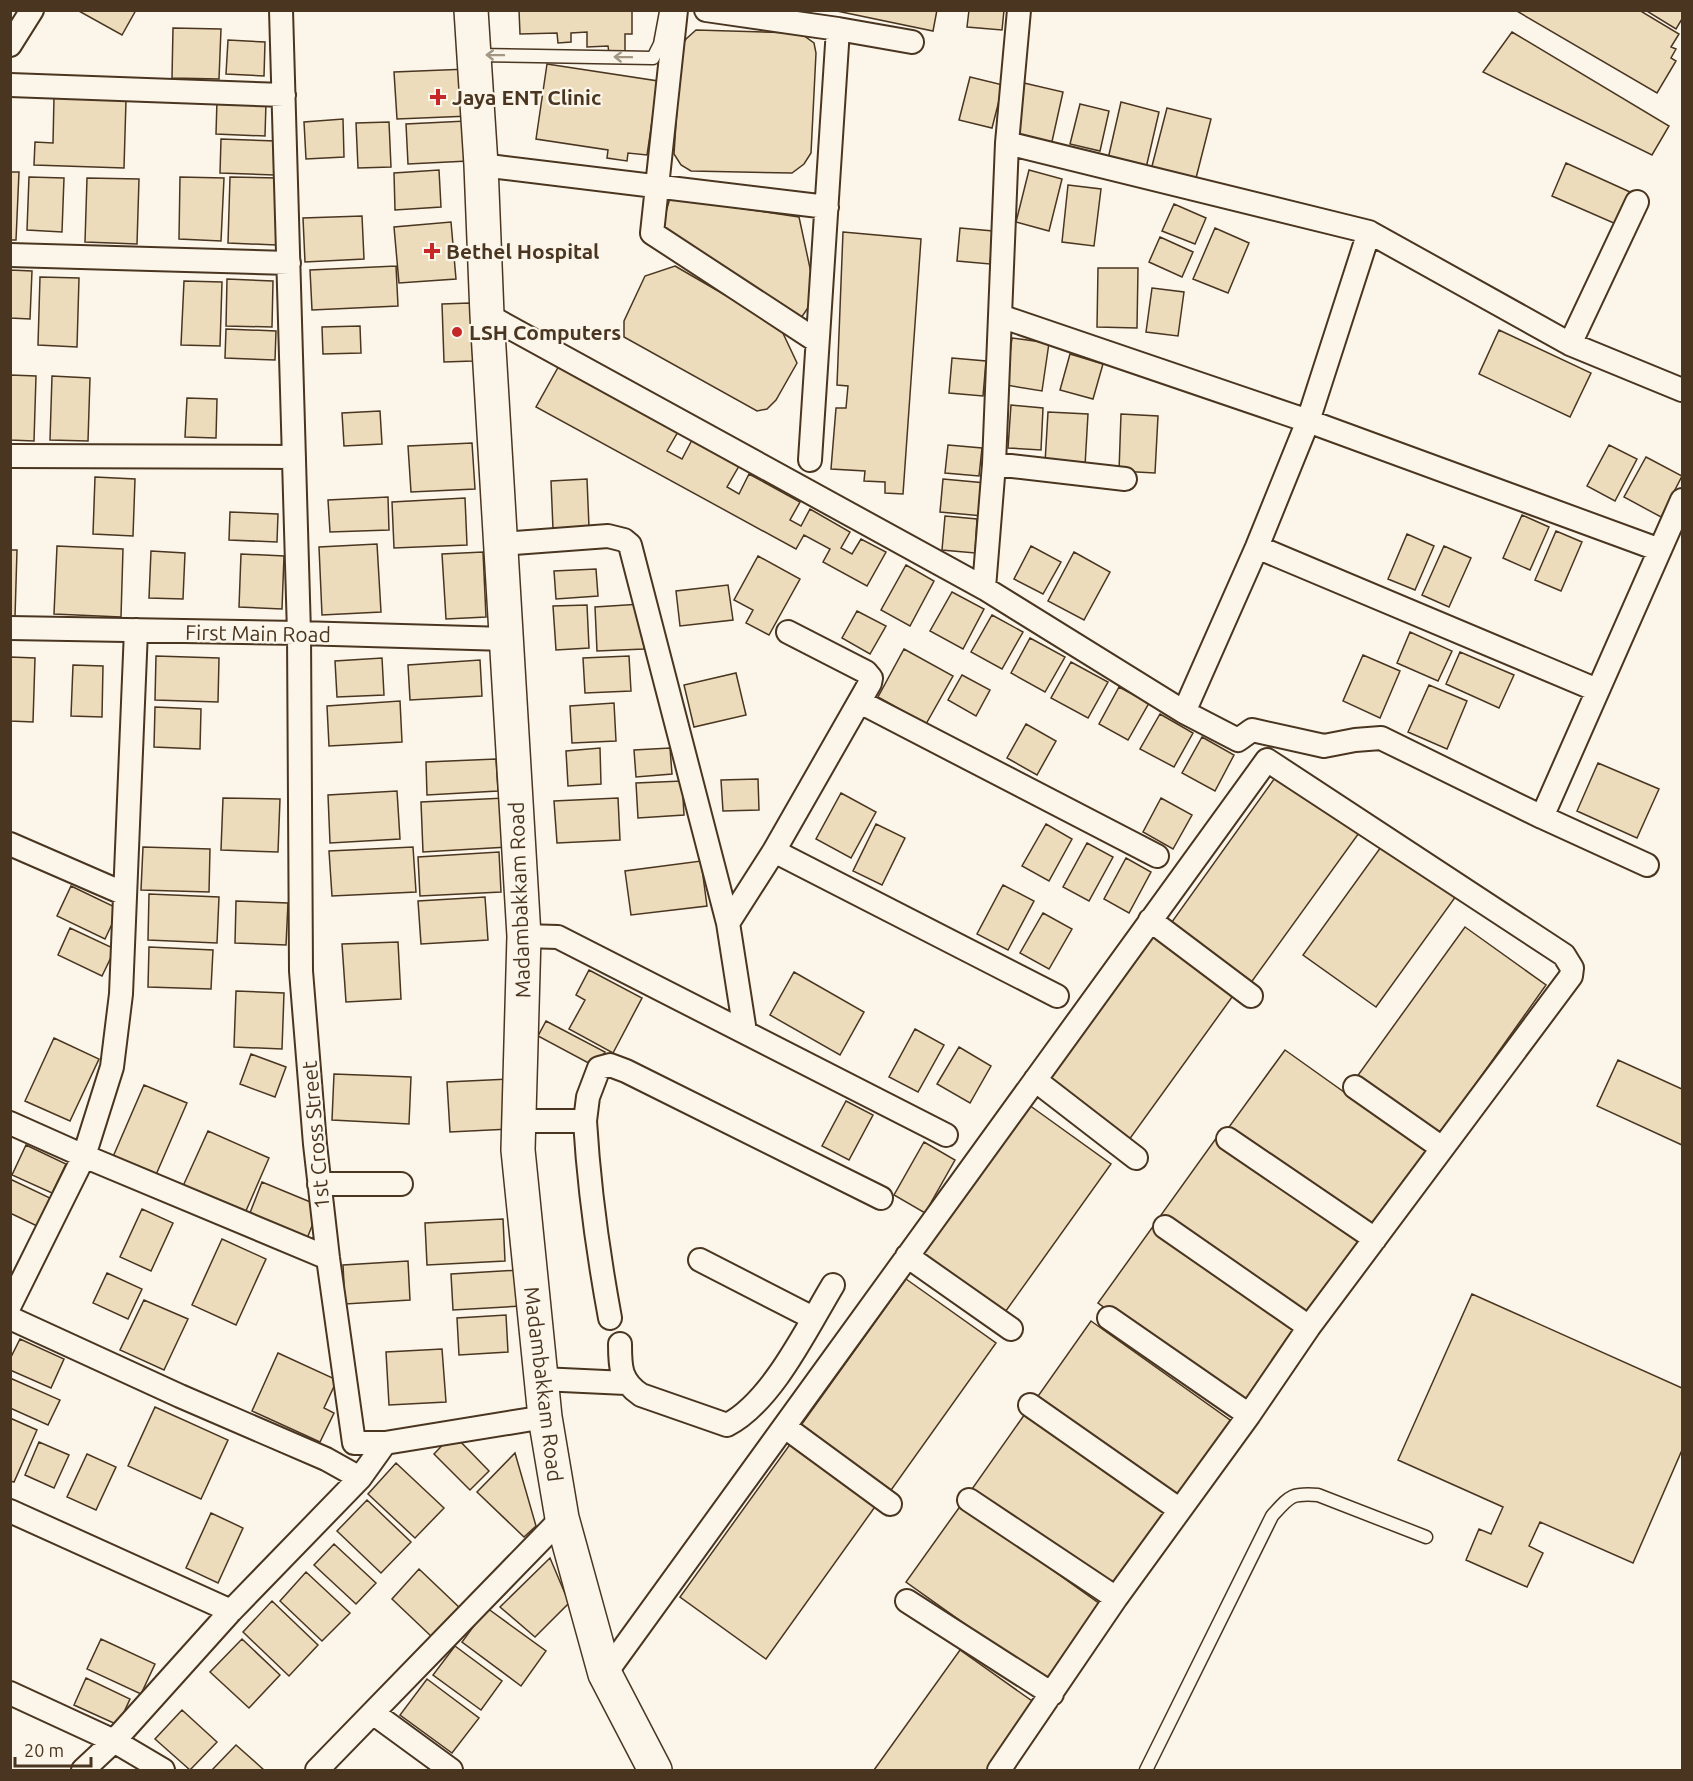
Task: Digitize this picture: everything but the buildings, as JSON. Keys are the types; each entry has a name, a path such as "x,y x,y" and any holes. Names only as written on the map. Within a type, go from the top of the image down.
{"street":[{"path":"10,45 32,10"},
{"name":"1st Cross Street","path":"281,10 299,633 301,971 319,1184 354,1443"},
{"name":"Madambakkam Road","path":"471,10 524,936 518,1150 541,1379 562,1518 605,1674 655,1770"},
{"path":"676,10 652,233 817,341"},
{"path":"706,10 912,42"},
{"path":"984,588 994,464 1007,143 1019,10"},
{"path":"810,460 838,29"},
{"path":"10,85 284,95"},
{"path":"1007,143 1369,232 1570,344 1683,390"},
{"path":"481,165 827,207"},
{"path":"1570,344 1637,202"},
{"path":"1184,712 1257,547 1308,421 1369,232"},
{"path":"10,255 289,263"},
{"path":"487,315 984,588 1184,712 1238,740 1252,730 1324,746 1381,738 1542,817 1647,865"},
{"path":"1000,316 1308,421 1660,550"},
{"path":"10,456 294,458"},
{"path":"994,464 1125,479"},
{"path":"1542,817 1683,500"},
{"path":"501,544 608,536 624,540 630,545 728,923 745,1032"},
{"path":"1257,547 1597,690"},
{"name":"First Main Road","path":"10,628 506,639"},
{"path":"10,1305 84,1156 112,1067 121,994 136,630"},
{"path":"728,923 774,851 870,683 871,678 866,672 788,632"},
{"path":"860,702 1157,856"},
{"path":"605,1674 1267,759 1564,955 1572,968 1571,976 1309,1328 1116,1598 999,1770"},
{"path":"10,844 125,894"},
{"path":"774,851 1057,996"},
{"path":"1150,920 1251,996"},
{"path":"524,936 558,937 946,1135"},
{"path":"609,1318 588,1175 585,1121 588,1097 599,1068 610,1065 626,1071 880,1198"},
{"path":"1035,1080 1136,1158"},
{"path":"1355,1088 1442,1148"},
{"path":"519,1121 585,1121"},
{"path":"10,1123 328,1258"},
{"path":"1228,1139 1375,1239"},
{"path":"319,1184 401,1184"},
{"path":"1165,1227 1309,1328"},
{"path":"907,1256 1011,1329"},
{"path":"700,1260 813,1318"},
{"path":"620,1344 620,1364 626,1383 641,1395 727,1425 739,1419 779,1375 833,1285"},
{"path":"10,1318 180,1396 326,1459 360,1478"},
{"path":"1108,1318 1249,1414"},
{"path":"541,1379 626,1383"},
{"path":"1030,1406 1180,1510"},
{"path":"326,1459 354,1443 385,1443 545,1417"},
{"path":"785,1427 890,1504"},
{"path":"83,1770 114,1741 231,1611 360,1478 385,1443"},
{"path":"969,1500 1116,1598"},
{"path":"10,1511 231,1611"},
{"path":"317,1770 562,1518"},
{"path":"908,1600 1052,1694"},
{"path":"10,1693 114,1741 163,1770"},
{"path":"373,1713 451,1770"}],"lane":[{"path":"473,55 653,58 660,44 666,10"},
{"path":"1146,1770 1272,1516 1287,1500 1299,1494 1318,1495 1426,1537"}],"place":[{"name":"Jaya ENT Clinic","path":"438,97"},
{"name":"Bethel Hospital","path":"432,251"},
{"name":"LSH Computers","path":"457,332"}]}
